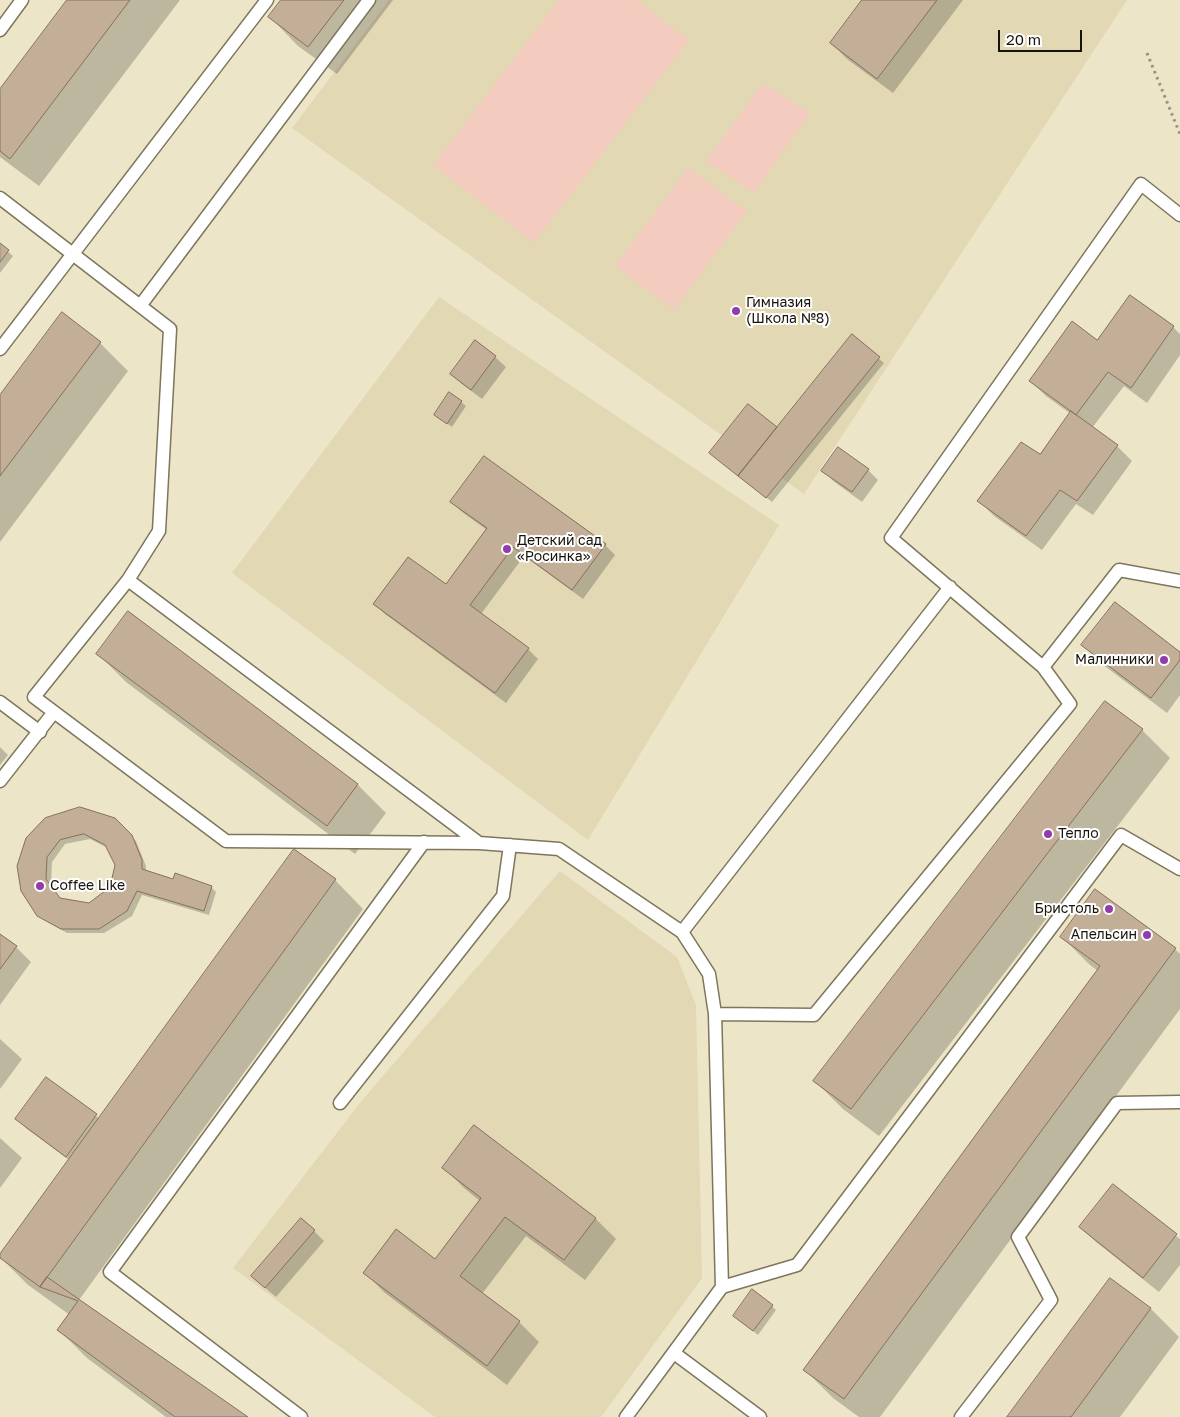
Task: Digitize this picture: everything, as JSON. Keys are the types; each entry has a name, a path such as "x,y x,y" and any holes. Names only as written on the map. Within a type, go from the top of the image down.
{"lane":[{"path":"0,30 22,0"},
{"path":"0,350 268,0"},
{"path":"140,306 369,0"},
{"path":"715,1014 814,1015 1070,704 1042,667 891,538 1141,184 1180,215"},
{"path":"0,198 170,329 159,532 128,580 34,697 226,841 479,843 559,849 682,932 709,974 715,1014 722,1287"},
{"path":"1042,667 1119,570 1180,581"},
{"path":"128,580 479,843"},
{"path":"682,932 950,587"},
{"path":"0,702 40,732"},
{"path":"0,781 54,712"},
{"path":"626,1417 722,1287 797,1265 1121,835 1180,869"},
{"path":"301,1417 110,1272 424,842"},
{"path":"340,1103 503,896 510,846"},
{"path":"960,1417 1051,1300 1018,1237 1117,1103 1180,1102"},
{"path":"674,1352 760,1417"}],"path":[{"path":"1147,53 1180,134"}],"shaded area":[{"name":"Гимназия (Школа №8)","path":"389,0 1127,0 804,494 292,128"},
{"path":"559,0 636,0 689,40 534,243 433,165"},
{"path":"763,83 810,113 754,193 706,161"},
{"path":"688,168 747,211 674,310 615,266"},
{"name":"Детский сад «Росинка»","path":"439,297 779,525 588,840 232,573"},
{"path":"560,871 677,957 696,1005 702,1278 601,1417 435,1417 233,1268 363,1099"}],"building":[{"path":"67,0 130,0 10,159 0,151 0,89"},
{"path":"281,0 344,0 308,47 268,17"},
{"path":"862,0 937,0 877,79 830,43"},
{"path":"0,243 9,250 0,262"},
{"path":"1130,295 1174,326 1131,388 1108,372 1076,415 1029,381 1072,321 1097,340"},
{"path":"62,312 101,342 0,476 0,395"},
{"path":"852,334 880,357 766,498 738,476"},
{"path":"475,340 496,356 471,390 450,374"},
{"path":"449,392 462,401 447,424 434,415"},
{"path":"748,404 777,427 738,476 709,453"},
{"path":"1071,411 1118,445 1077,501 1060,490 1026,536 977,501 1021,442 1040,454"},
{"path":"838,447 869,469 852,492 821,471"},
{"path":"484,456 606,544 572,590 513,547 470,605 529,648 495,693 373,604 408,557 446,584 487,528 450,502"},
{"path":"1115,602 1180,652 1180,660 1151,698 1081,645"},
{"path":"128,611 358,784 327,826 96,654"},
{"path":"1105,701 1143,729 851,1109 813,1081"},
{"path":"80,807 115,818 132,835 142,860 142,869 173,879 175,873 212,886 204,911 137,891 127,911 99,929 61,929 37,916 21,891 17,866 26,838 45,818","holes":["84,834 105,845 115,865 110,887 89,903 60,898 46,879 47,857 60,840"]},
{"path":"294,849 336,879 40,1287 0,1258 0,1254"},
{"path":"1095,889 1176,948 844,1399 803,1370 1100,966 1060,937"},
{"path":"0,934 17,946 0,969"},
{"path":"46,1077 97,1114 66,1157 15,1119"},
{"path":"474,1125 596,1218 564,1260 505,1217 460,1276 520,1321 487,1366 363,1273 396,1229 435,1259 481,1198 442,1168"},
{"path":"1113,1184 1177,1234 1143,1278 1079,1227"},
{"path":"301,1218 315,1230 265,1288 251,1276"},
{"path":"47,1277 248,1417 175,1417 57,1330 78,1301 40,1287"},
{"path":"1110,1278 1151,1308 1071,1417 1007,1417"},
{"path":"752,1289 773,1305 753,1331 733,1316"}],"place":[{"name":"Гимназия (Школа №8)","path":"736,311"},
{"name":"Детский сад «Росинка»","path":"507,549"},
{"name":"Малинники","path":"1164,660"},
{"name":"Тепло","path":"1048,834"},
{"name":"Coffee Like","path":"40,886"},
{"name":"Бристоль","path":"1109,909"},
{"name":"Апельсин","path":"1147,935"}]}
